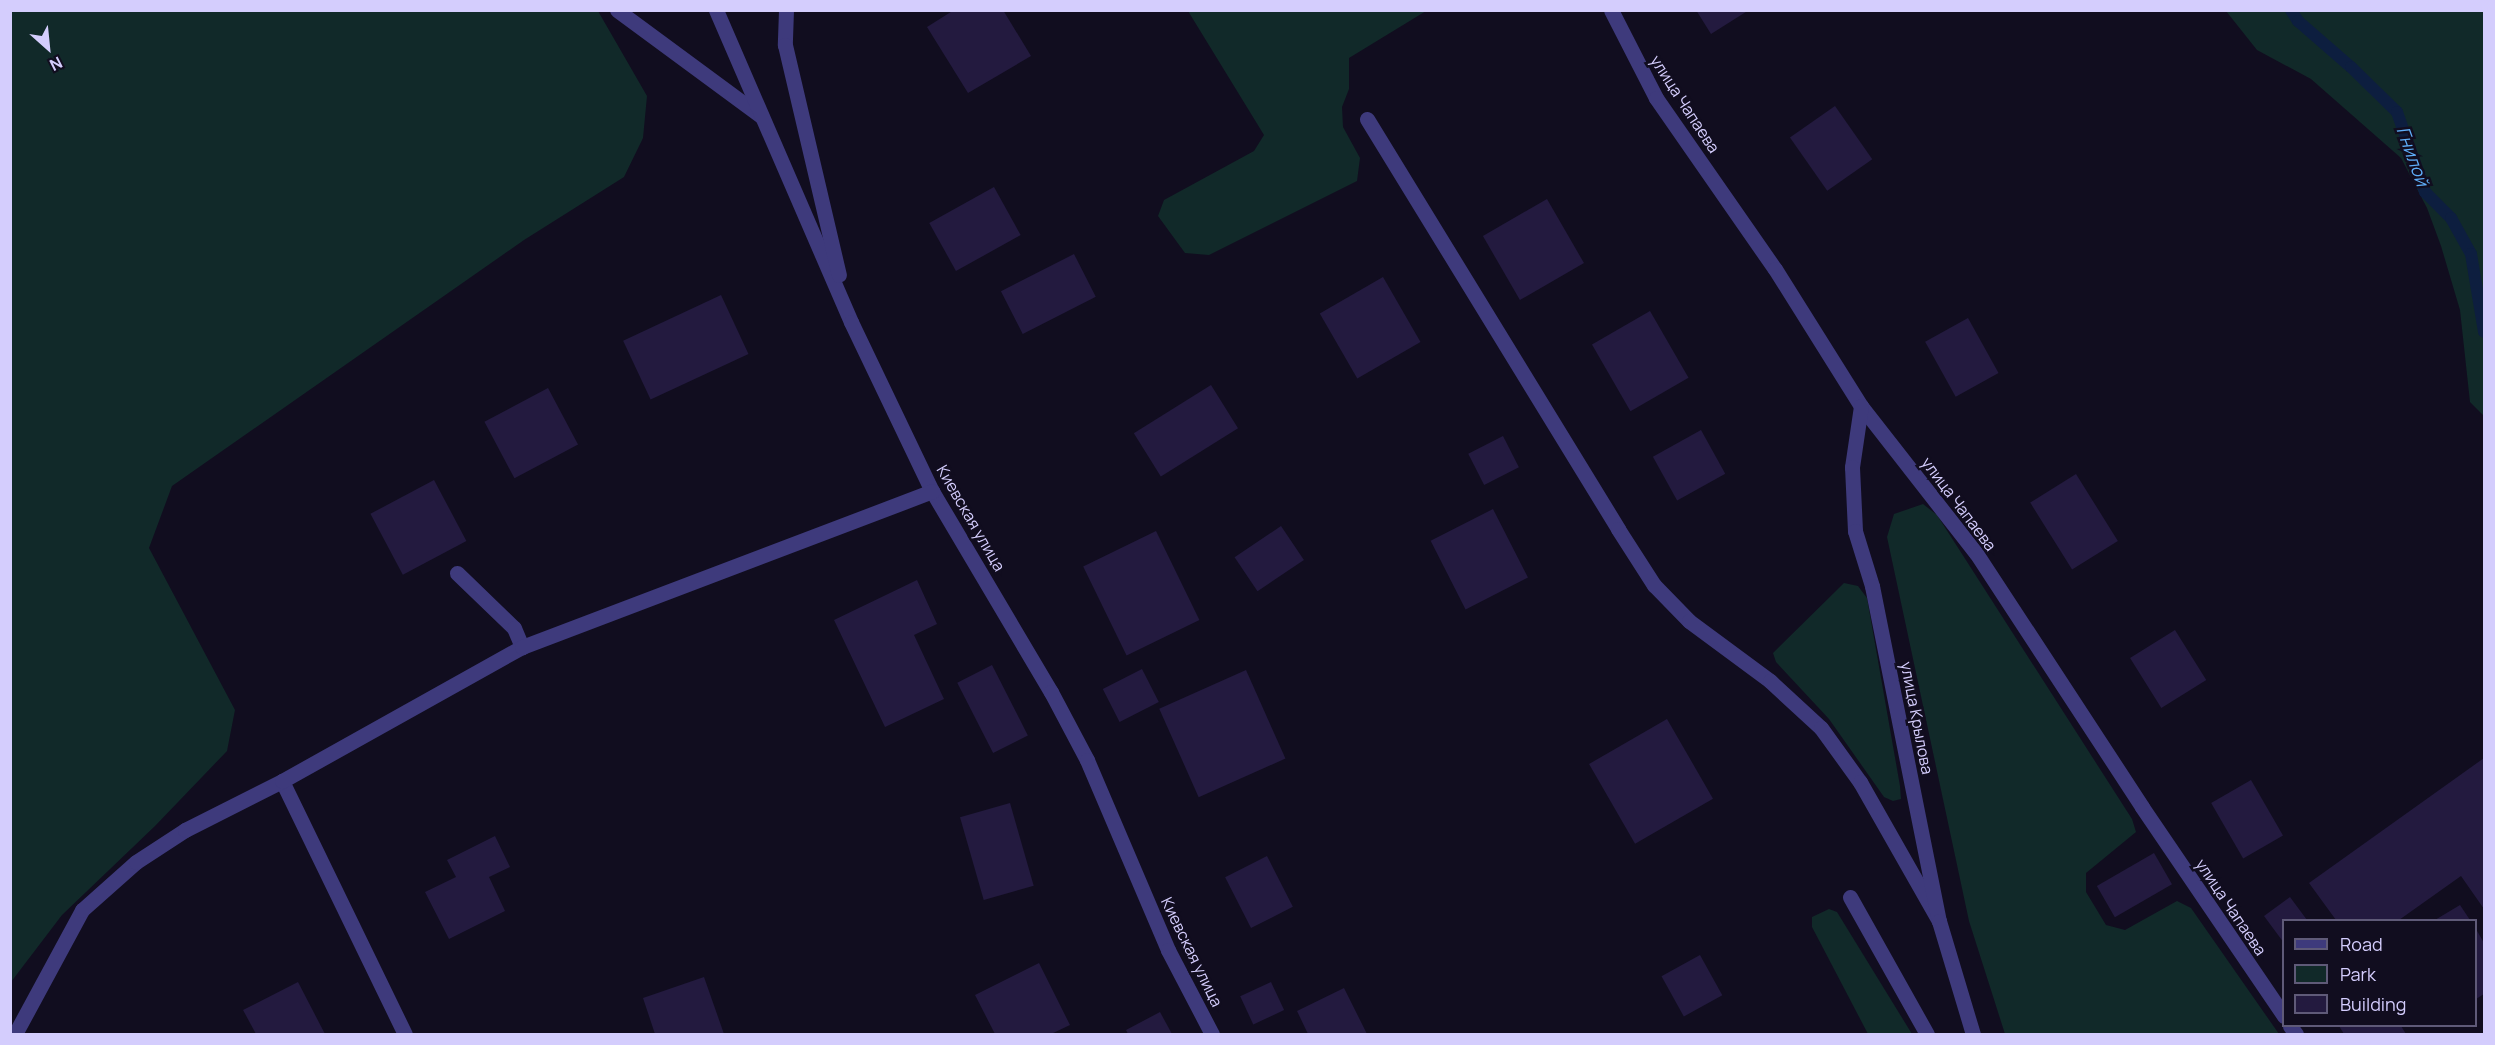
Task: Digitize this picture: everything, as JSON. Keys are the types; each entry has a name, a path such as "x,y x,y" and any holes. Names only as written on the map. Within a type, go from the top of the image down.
{"street":[{"path":"617,10 764,118"},
{"name":"Киевская улица","path":"716,10 851,322 932,490 1051,692 1087,760 1168,950 1212,1035"},
{"path":"786,10 787,55 851,322"},
{"name":"улица Чапаева","path":"1611,10 1656,98 1775,269 1861,406 1976,553 2142,807 2282,1015"},
{"path":"1366,119 1654,585 1689,621 1770,681 1821,728 1860,782 1939,921"},
{"name":"улица Крылова","path":"1861,406 1852,467 1855,531 1872,586 1939,921 1973,1035"},
{"path":"15,1035 82,910 136,862 185,830 282,781 522,647 932,490"},
{"path":"457,573 514,628 522,647"},
{"path":"282,781 405,1035"},
{"path":"1850,897 1927,1035"}],"green space":[{"path":"11,10 598,11 647,96 643,138 624,177 524,240 172,486 149,548 235,710 227,751 155,826 62,915 11,982"},
{"path":"1188,11 1426,11 1349,58 1349,89 1342,107 1343,127 1360,158 1357,181 1209,255 1185,253 1158,216 1164,200 1254,151 1264,135"},
{"path":"2226,11 2484,11 2484,416 2470,402 2460,310 2441,246 2427,208 2401,158 2311,79 2257,50"},
{"path":"1923,504 1937,515 2132,819 2136,832 2086,873 2086,892 2106,925 2125,930 2177,901 2191,908 2279,1034 2005,1034 1969,921 1887,537 1894,514"},
{"path":"1844,583 1858,586 1867,598 1900,786 1901,799 1893,801 1884,797 1829,719 1776,662 1773,653"},
{"path":"1829,909 1837,912 1912,1034 1868,1034 1812,927 1812,917"}],"building":[{"path":"954,10 1003,10 1031,56 968,93 927,27"},
{"path":"1696,10 1749,10 1711,34"},
{"path":"1835,106 1872,159 1827,191 1790,138"},
{"path":"994,187 1021,235 956,271 929,223"},
{"path":"1547,199 1584,263 1520,300 1483,236"},
{"path":"1074,254 1096,297 1023,334 1001,291"},
{"path":"1383,277 1420,342 1357,378 1320,314"},
{"path":"721,295 748,354 651,400 623,341"},
{"path":"1650,311 1688,378 1630,411 1592,344"},
{"path":"1968,318 1999,373 1956,397 1925,342"},
{"path":"1211,385 1238,428 1161,476 1134,433"},
{"path":"548,388 578,445 514,478 484,422"},
{"path":"1701,430 1725,474 1677,500 1653,457"},
{"path":"1503,436 1519,467 1484,485 1468,454"},
{"path":"2076,474 2118,541 2072,570 2030,503"},
{"path":"434,480 466,541 403,575 370,514"},
{"path":"1493,509 1528,578 1466,609 1431,541"},
{"path":"1281,526 1304,560 1258,591 1235,557"},
{"path":"1156,531 1199,620 1127,655 1083,567"},
{"path":"917,580 937,624 914,635 944,699 885,727 834,620"},
{"path":"2175,630 2206,680 2161,708 2130,658"},
{"path":"992,665 1028,735 993,753 957,683"},
{"path":"1142,669 1159,702 1120,722 1103,689"},
{"path":"1246,670 1285,759 1199,797 1159,709"},
{"path":"1667,719 1713,799 1635,844 1589,764"},
{"path":"2484,758 2484,909 2461,876 2400,919 2335,919 2309,883"},
{"path":"2251,780 2283,835 2243,858 2211,803"},
{"path":"1010,803 1034,886 984,900 960,817"},
{"path":"495,836 510,867 489,877 505,911 449,939 425,892 456,877 447,860"},
{"path":"2154,853 2172,884 2115,917 2097,886"},
{"path":"1267,856 1293,907 1251,928 1225,877"},
{"path":"2290,897 2306,919 2282,919 2282,940 2264,916"},
{"path":"2460,905 2469,919 2437,919"},
{"path":"2477,931 2484,943 2484,994 2477,998"},
{"path":"1700,955 1722,995 1684,1017 1662,976"},
{"path":"1039,963 1070,1025 1051,1034 995,1034 975,995"},
{"path":"704,977 724,1034 655,1034 643,998"},
{"path":"298,982 325,1034 256,1034 243,1010"},
{"path":"1271,982 1284,1010 1253,1024 1240,996"},
{"path":"1344,988 1367,1034 1308,1034 1297,1011"},
{"path":"1160,1012 1172,1034 1128,1034 1126,1030"},
{"path":"2340,1027 2402,1027 2406,1034 2344,1034"}],"waterway":[{"name":"Гнилой","path":"2291,10 2298,21 2351,67 2397,112 2425,192 2451,218 2471,254 2484,332"}]}
